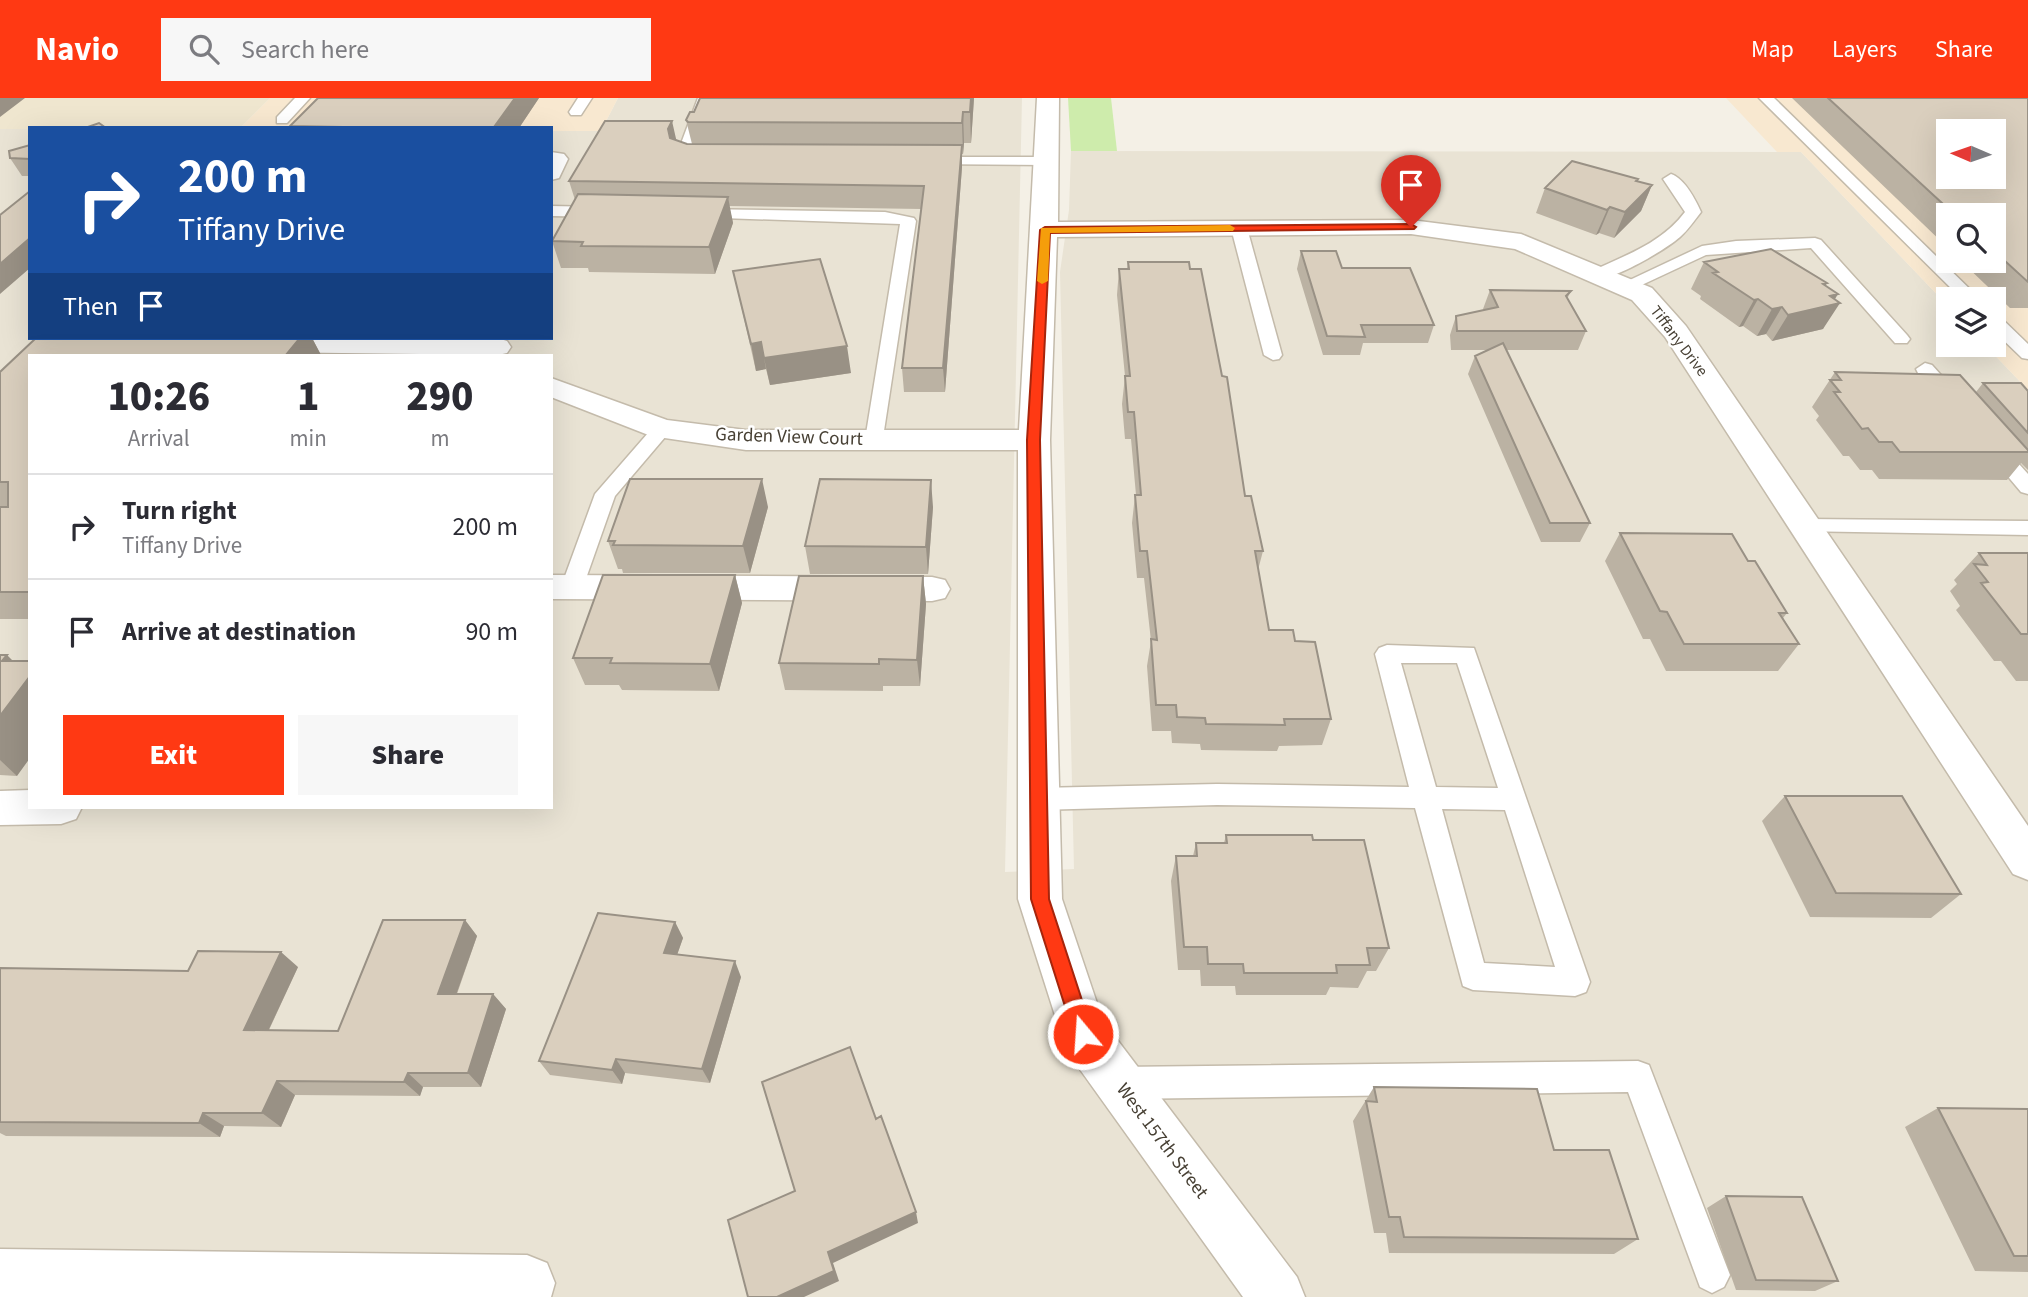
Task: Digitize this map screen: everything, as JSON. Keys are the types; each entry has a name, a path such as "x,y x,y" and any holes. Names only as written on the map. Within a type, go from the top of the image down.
{"street":[{"name":"West 157th Street","path":"1048,98 1045,230 1034,440 1040,899 1083,1034 1277,1297"},
{"name":"Tiffany Drive","path":"1045,230 1411,227 1521,242 1642,293 1676,332 2028,861"},
{"path":"239,343 495,349"},
{"name":"Garden View Court","path":"553,388 662,429 746,440 1034,440"},
{"path":"561,587 932,589"},
{"path":"0,808 28,808"},
{"path":"0,1277 525,1290"}],"lane":[{"path":"282,120 303,98"},
{"path":"576,112 585,98"},
{"path":"705,98 683,158 719,160"},
{"path":"1766,98 1960,287"},
{"path":"908,161 1047,161"},
{"path":"1611,281 1658,246 1686,222 1693,212 1671,179"},
{"path":"553,211 621,212"},
{"path":"677,213 885,217 908,221 875,440"},
{"path":"1239,228 1273,355"},
{"path":"1611,281 1702,251 1736,246 1815,243 1901,339"},
{"path":"2006,333 2028,354"},
{"path":"1925,369 1968,418"},
{"path":"561,587 605,494 662,429"},
{"path":"1985,438 2028,486"},
{"path":"1805,526 2028,528"},
{"path":"1387,654 1466,654 1515,799 1575,982 1473,976 1423,798 1387,654"},
{"path":"1038,799 1094,795 1515,799"},
{"path":"1119,1083 1638,1076 1712,1275"}],"shaded area":[{"path":"0,98 270,98 242,126 28,126 28,129 0,129"},
{"path":"270,98 618,98 601,131 553,131 553,126 242,126"},
{"path":"618,98 1022,98 1005,872 1074,869 1060,272 1069,210 1071,151 1801,152 1936,293 1936,357 1996,357 2028,390 2028,1297 0,1297 0,129 28,129 28,340 553,340 553,131 601,131"},
{"path":"1726,98 2028,98 2028,390 1996,357 2006,357 2006,287 1936,287 1936,293 1801,152 1777,152"}],"green space":[{"path":"1068,98 1111,98 1117,151 1071,151"}],"building":[{"path":"318,98 515,98 495,126 290,126"},
{"path":"700,98 971,98 970,112 963,112 962,123 688,122 686,120 690,112 694,112"},
{"path":"1828,98 2028,98 2028,282 2006,262 2006,203 1942,203"},
{"path":"605,121 672,121 668,129 670,138 687,144 962,145 943,368 902,368 924,186 569,181"},
{"path":"28,146 28,159 10,158 9,151"},
{"path":"1572,161 1652,185 1625,212 1610,207 1607,210 1545,188"},
{"path":"28,193 28,240 0,264 0,215"},
{"path":"578,194 728,197 709,247 581,246 583,242 553,239"},
{"path":"1771,249 1827,283 1823,284 1838,294 1830,296 1840,303 1788,315 1782,307 1772,309 1758,299 1754,300 1713,273 1718,272 1704,262"},
{"path":"1301,251 1336,251 1342,268 1410,268 1434,325 1361,325 1365,337 1327,336"},
{"path":"820,259 847,346 764,358 761,342 751,344 733,271"},
{"path":"1128,262 1189,262 1190,269 1201,269 1222,376 1227,377 1245,496 1251,496 1263,551 1255,551 1269,630 1293,630 1295,641 1315,642 1331,719 1284,719 1285,725 1206,724 1205,718 1177,717 1176,705 1156,705 1151,639 1157,640 1147,551 1140,551 1135,495 1141,495 1134,412 1128,412 1125,376 1130,376 1119,269 1129,269"},
{"path":"1490,290 1571,291 1566,296 1586,331 1457,331 1456,316 1498,307"},
{"path":"34,340 298,340 287,354 28,354 28,592 0,592 0,507 8,507 8,482 0,482 0,372"},
{"path":"1503,343 1590,523 1550,523 1475,356"},
{"path":"1835,372 1960,375 2028,452 1900,452 1892,442 1879,442 1868,428 1862,429 1834,392 1840,392 1830,380 1841,380"},
{"path":"1983,383 2021,383 2028,391 2028,433"},
{"path":"630,479 762,479 743,546 613,545 615,541 608,541"},
{"path":"820,479 931,480 926,547 805,546"},
{"path":"1620,533 1732,534 1748,561 1755,561 1787,613 1779,613 1799,644 1684,644 1667,612 1660,611"},
{"path":"1979,553 2028,553 2028,634 2021,634 1981,583 1988,582 1974,564 1987,565"},
{"path":"603,575 735,575 710,664 610,663 612,658 573,658"},
{"path":"799,576 923,576 917,660 879,659 879,664 779,663"},
{"path":"0,655 7,655 2,661 28,661 28,679 0,716"},
{"path":"1785,796 1902,796 1961,894 1836,893"},
{"path":"1226,835 1312,835 1313,840 1364,840 1389,948 1367,948 1370,965 1336,965 1337,973 1244,973 1243,964 1208,964 1207,947 1184,947 1176,856 1197,856 1196,843 1227,843"},
{"path":"598,913 675,922 664,953 735,961 702,1069 616,1059 612,1070 539,1061"},
{"path":"383,920 465,920 438,994 493,994 468,1073 408,1073 404,1082 277,1081 262,1113 203,1113 199,1123 0,1122 0,968 188,971 198,951 281,952 244,1030 338,1031"},
{"path":"850,1047 876,1119 881,1116 916,1212 828,1252 834,1271 777,1297 748,1297 728,1220 795,1191 762,1082"},
{"path":"1374,1087 1537,1089 1554,1150 1609,1150 1638,1239 1404,1237 1400,1217 1389,1217 1366,1101 1377,1102"},
{"path":"1938,1108 2028,1109 2028,1256 2014,1256"},
{"path":"1726,1196 1802,1197 1838,1281 1756,1280"}],"slow traffic":[{"path":"1042,281 1045,230 1230,228"}],"route":[{"path":"1083,1034 1040,899 1034,440 1045,230 1411,227"}]}
